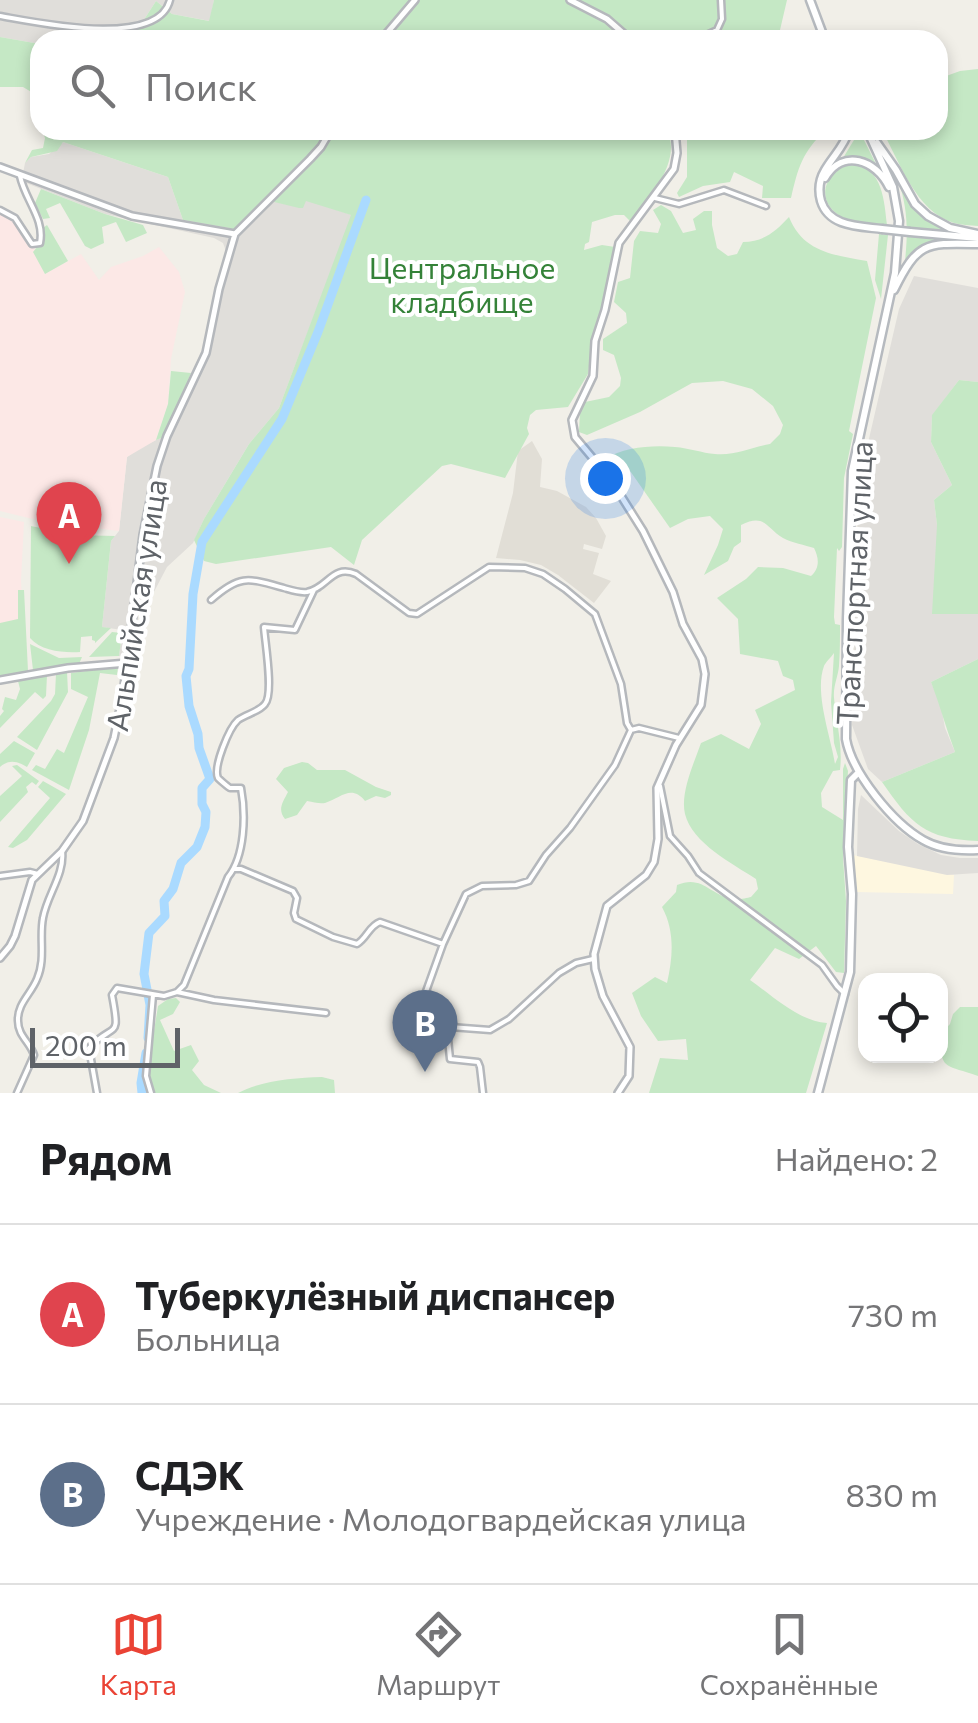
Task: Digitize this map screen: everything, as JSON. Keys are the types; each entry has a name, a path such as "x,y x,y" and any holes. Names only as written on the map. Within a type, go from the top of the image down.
{"main road":[{"path":"810,0 821,30"},
{"path":"846,140 821,177 822,205 830,216 842,223 882,229 978,238"},
{"name":"Транспортная улица","path":"873,140 898,206 898,246 852,471 845,716 848,749 859,772 910,831 922,840 954,850 978,850"},
{"path":"875,140 915,204 938,223 978,238"},
{"path":"822,205 826,175 839,164 854,161 879,170 898,206"},
{"path":"889,300 906,266 921,248 978,238"},
{"path":"818,1093 846,994 852,894 848,847 852,780 859,772"}],"street":[{"path":"0,16 79,29 128,27 153,20 168,8 170,0"},
{"path":"390,30 416,0"},
{"path":"570,0 608,19 620,30"},
{"path":"717,30 722,19 722,0"},
{"path":"0,166 132,216 236,234 325,140"},
{"path":"618,1093 629,1076 630,1046 603,996 593,959 607,906 646,875 654,862 658,840 656,792 679,738 701,705 705,674 673,592 643,532 611,480 575,437 572,427 574,413 593,376 595,341 620,243 676,164 675,140"},
{"path":"0,210 14,218 32,244 40,244 40,224 20,176"},
{"path":"654,198 679,204 724,190 766,206"},
{"name":"Альпийская улица","path":"0,958 10,946 30,884 62,851 83,821 103,771 118,724 156,466 206,353 219,289 236,234"},
{"path":"211,600 230,584 243,580 300,592 314,590 342,570 356,574 413,614 489,567 529,568 552,579 595,614 620,684 631,730"},
{"path":"97,1093 89,1048 116,1026 114,990 164,996 184,984 228,876 235,869 244,804 240,788 230,788 221,781 218,766 232,727 267,702 269,669 264,626 296,630 314,590"},
{"path":"0,680 126,663"},
{"path":"631,730 639,728 679,738"},
{"path":"593,959 558,972 508,1018 486,1031 447,1028 422,1018 424,997 442,944 463,898 470,890 489,885 516,886 532,878 615,766 631,730"},
{"path":"659,781 670,836 699,873 822,965 846,994"},
{"path":"16,1093 34,1055 20,1032 18,1013 40,969 44,912 63,864 62,851"},
{"path":"235,869 289,888 298,898 296,919 334,937 354,944 373,926 386,922 442,944"},
{"path":"0,876 38,874"},
{"path":"176,992 326,1013"},
{"path":"151,1093 146,1076 153,996"},
{"path":"447,1028 450,1058 480,1064 483,1093"}],"shaded area":[{"path":"0,0 214,0 210,21 172,14 156,1 137,30 30,30 30,42 0,37"},
{"path":"63,142 168,177 183,220 230,228 230,234 270,201 306,200 352,215 279,408 249,444 193,543 167,567 146,607 135,607 129,657 119,656 122,630 102,627 111,541 119,531 127,457 167,435 207,349 227,254 223,243 214,238 105,214 21,184 25,163 31,157 49,154"},
{"path":"0,214 21,229 45,274 81,254 99,280 111,267 159,247 179,272 185,292 171,359 168,404 156,440 127,457 119,531 73,529 0,511"},
{"path":"914,276 978,288 978,382 959,380 932,416 931,442 952,485 934,500 937,525 978,614 978,659 931,682 955,752 882,782 868,769 852,725 859,473 899,309"},
{"path":"532,441 542,459 540,487 557,491 586,507 606,536 602,549 584,544 583,549 599,553 593,574 611,581 594,603 541,565 496,558 513,493 518,451"},
{"path":"0,517 24,522 23,625 0,653"},
{"path":"861,795 918,844 941,855 978,858 978,873 947,875 857,856"},
{"path":"853,855 954,875 953,894 855,892"}],"green space":[{"path":"214,0 787,0 780,30 137,30 156,1 172,14 209,21"},
{"path":"0,37 30,42 30,91 23,87 0,87"},
{"path":"978,69 978,226 954,223 929,208 910,184 887,140 948,140 948,75"},
{"name":"Центральное кладбище","path":"45,140 670,140 671,147 663,177 630,221 624,215 615,215 592,222 584,250 602,245 615,247 605,300 593,335 588,374 568,407 536,410 530,415 529,434 505,478 451,464 442,466 362,540 354,565 331,547 216,564 204,561 194,540 249,444 279,408 351,215 306,201 299,208 270,201 230,235 229,228 183,220 168,177 63,142 57,151 31,157 25,163 32,150 43,148"},
{"path":"687,140 817,140 802,161 791,198 762,198 763,186 734,172 730,182 703,186 679,197 677,193 687,177"},
{"path":"854,140 864,140 877,166 863,158 843,158"},
{"path":"854,163 876,179 887,225 845,219 827,201 826,185 830,178"},
{"path":"898,180 924,217 950,232 939,231 938,241 978,243 929,245 905,261 906,220"},
{"path":"41,189 143,225 147,233 126,242 116,222 102,227 104,243 91,249 85,246 60,203 46,209 50,218 43,219 35,203"},
{"path":"661,205 671,211 683,233 696,230 693,219 704,211 712,211 717,248 728,256 737,254 743,242 769,235 789,217 811,245 831,254 867,261 876,298 849,431 853,434 844,478 842,547 839,551 837,548 834,617 835,624 840,625 840,645 834,694 840,770 833,771 821,793 822,807 843,820 845,763 848,771 843,858 844,973 836,972 816,946 799,959 775,948 750,980 796,1013 827,1023 806,1093 649,1093 660,1058 688,1060 686,1039 658,1041 641,1016 632,993 655,977 667,983 672,944 662,907 676,892 677,885 686,882 736,899 751,897 758,889 756,879 714,852 689,825 684,797 701,743 721,734 749,749 761,724 755,710 795,690 793,680 783,676 778,661 740,654 738,619 717,598 758,567 783,568 811,576 818,563 814,548 787,540 765,523 755,521 741,525 741,542 728,561 704,575 723,529 710,516 688,519 670,528 628,468 618,475 605,459 648,447 722,454 770,444 783,425 773,406 752,389 723,381 692,383 587,435 579,432 585,402 609,397 620,386 614,355 603,350 603,339 627,323 626,313 614,302 618,282 630,278 634,241 640,231 658,233 661,224 653,210","holes":["834,653 831,702 838,757 835,764 821,689 824,666"]},
{"path":"47,225 68,261 45,274 33,252"},
{"path":"879,234 888,235 881,299 875,280"},
{"path":"171,371 191,373 164,437 156,440 168,404"},
{"path":"959,380 978,382 978,614 932,614 937,525 934,500 952,485 931,442 932,415"},
{"path":"31,526 74,535 115,536 111,541 102,627 111,628 95,643 92,636 81,637 80,652 53,650 30,638"},
{"path":"18,590 24,590 28,671 0,677 0,623 18,619"},
{"path":"112,632 122,633 119,656 89,657"},
{"path":"30,644 59,658 82,657 79,664 33,670"},
{"path":"978,659 978,841 932,833 911,819 882,782 955,752 931,682"},
{"path":"118,667 117,675 100,673 89,730 69,790 32,770 36,765 45,769 57,749 64,753 88,697 71,689 71,673"},
{"path":"67,672 68,692 37,750 17,737 51,701 56,674"},
{"path":"47,675 46,696 43,699 35,692 0,728 5,697 16,700 18,681"},
{"path":"14,741 35,753 27,767 13,762 0,767 0,754"},
{"path":"302,762 317,770 345,770 391,795 365,801 350,793 325,803 307,801 297,815 285,819 281,809 288,792 276,779 284,768"},
{"path":"17,765 39,781 26,787 28,792 0,822 0,796 22,776 12,766"},
{"path":"43,781 66,794 27,840 8,847 50,798 38,787"},
{"path":"176,998 180,1002 173,1014 160,1020 174,1051 191,1045 199,1061 192,1070 204,1085 221,1093 144,1093 158,1006"},
{"path":"960,1007 978,1007 978,1076 945,1063 948,1026"},
{"path":"322,1077 334,1080 335,1093 238,1093 268,1082"}],"waterway":[{"path":"148,1038 150,1005 144,974 149,933 165,916 164,901 173,889 181,863 197,847 205,827 202,788 210,779 189,706 186,676 202,542 282,419 366,200"},
{"path":"142,1093 146,1053"}],"place":[{"name":"Туберкулёзный диспансер","path":"69,564"},
{"name":"СДЭК","path":"425,1072"}]}
